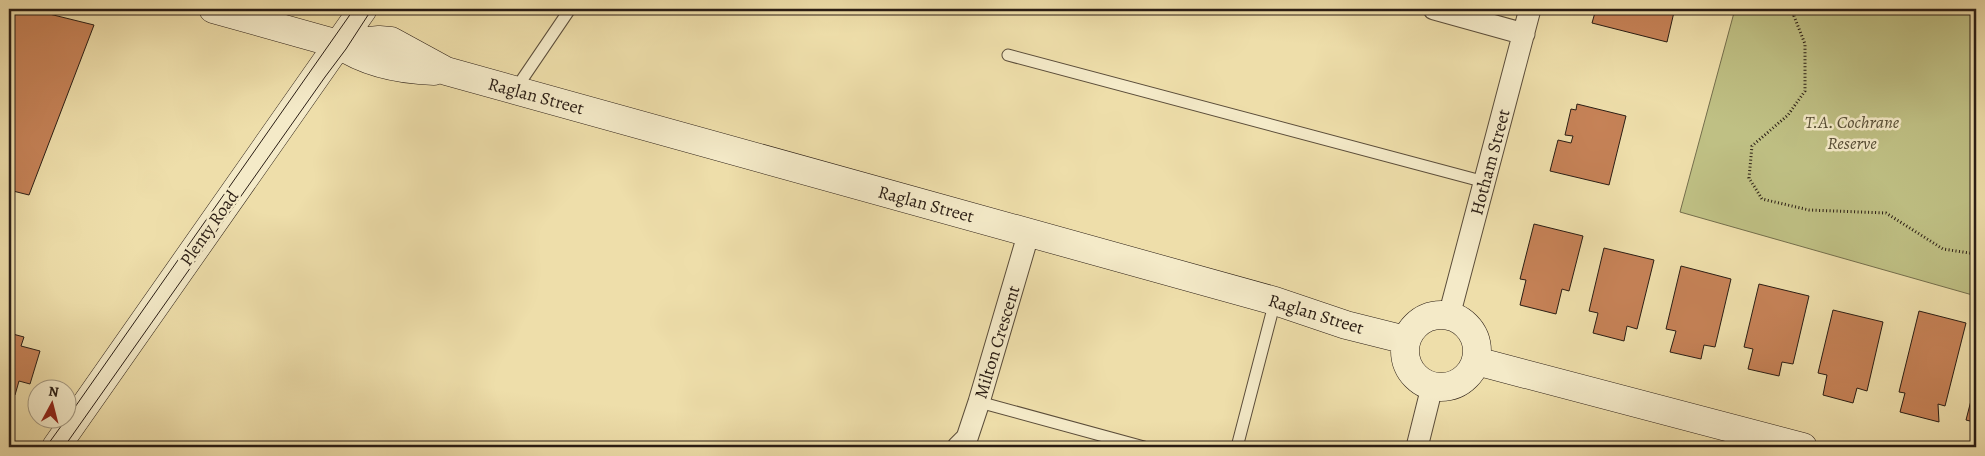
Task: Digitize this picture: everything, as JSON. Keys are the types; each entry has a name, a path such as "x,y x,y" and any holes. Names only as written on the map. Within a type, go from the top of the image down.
{"street":[{"name":"Raglan Street","path":"213,9 338,44 362,58 376,62 416,70 446,71 1029,232 1275,301 1346,325 1406,340"},
{"name":"Plenty Road","path":"56,447 363,9"},
{"path":"1434,9 1524,34"},
{"name":"Hotham Street","path":"1449,316 1530,9"},
{"name":"Milton Crescent","path":"958,447 967,438 979,402 1029,232"},
{"path":"1438,315 1449,316 1465,324 1473,334 1478,347 1476,361 1470,373 1460,383 1446,388 1432,387 1418,380 1409,369 1404,355 1406,340 1413,327 1424,318 1438,315"},
{"path":"1476,361 1803,447"},
{"path":"1417,447 1432,387"}],"lane":[{"path":"515,90 570,9"},
{"path":"1008,55 1485,182"},
{"path":"1237,447 1275,301"},
{"path":"979,402 1144,447"}],"path":[{"path":"1796,9 1794,16 1805,44 1805,91 1788,116 1752,146 1749,178 1762,199 1808,210 1886,213 1942,249 1976,254"}],"green space":[{"name":"T.A. Cochrane Reserve","path":"1735,9 1976,9 1976,296 1680,212"}],"building":[{"path":"9,9 29,9 94,25 29,195 9,190"},
{"path":"1596,9 1661,9 1674,12 1667,42 1592,23"},
{"path":"1577,104 1626,116 1609,185 1550,171 1558,140 1571,143 1573,136 1565,135 1571,109 1576,110"},
{"path":"1534,224 1583,236 1569,291 1562,289 1556,314 1520,305 1526,280 1520,279"},
{"path":"1604,248 1654,260 1637,329 1627,326 1624,341 1593,333 1598,313 1589,311"},
{"path":"1681,266 1731,279 1715,347 1704,345 1701,359 1670,352 1676,331 1666,329"},
{"path":"1759,284 1809,296 1793,364 1782,362 1779,376 1748,369 1753,349 1744,347"},
{"path":"1833,310 1883,322 1867,391 1857,388 1853,403 1823,395 1827,375 1818,373"},
{"path":"1919,311 1966,323 1945,406 1938,404 1939,422 1900,412 1905,393 1899,392"},
{"path":"9,333 24,337 21,346 40,351 32,378 28,378 28,383 19,381 15,395 9,393"},
{"path":"1976,381 1976,436 1971,434 1974,422 1966,420"}],"tram line":[{"path":"78,403 354,9"},
{"path":"64,447 346,49 372,9"},
{"path":"46,447 60,428"}]}
